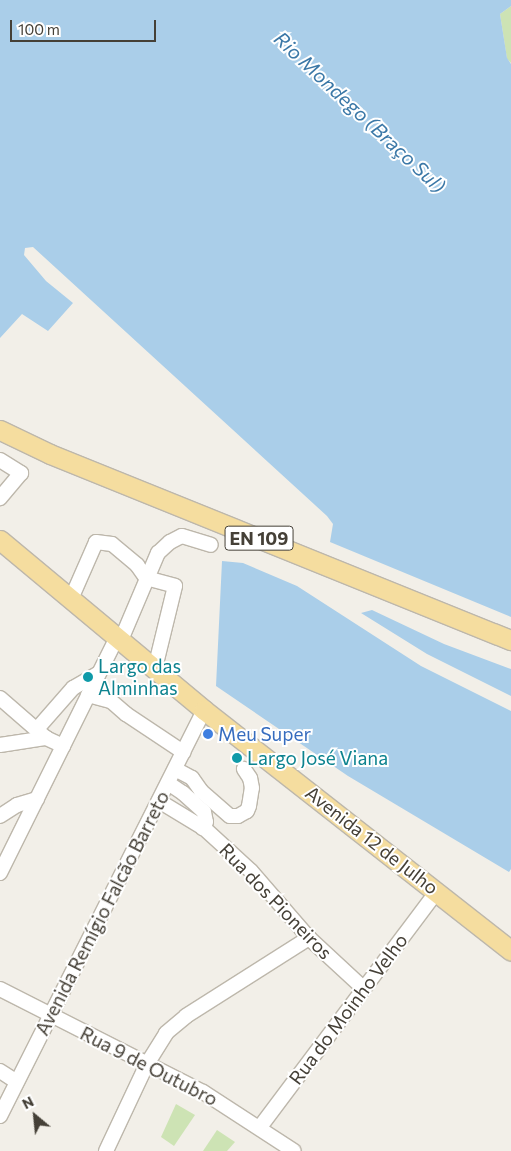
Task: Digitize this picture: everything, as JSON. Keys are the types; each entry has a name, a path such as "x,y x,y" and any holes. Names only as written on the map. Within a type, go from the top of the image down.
{"main road":[{"name":"EN 109","path":"2,432 59,458 511,640"},
{"name":"Avenida 12 de Julho","path":"0,540 204,710 437,891 511,951"}],"street":[{"path":"0,460 21,473 0,498"},
{"path":"0,873 88,695 119,639 158,553 170,542 182,536 210,545"},
{"path":"71,599 96,542 112,544 137,565 146,578 175,586 155,668"},
{"path":"0,745 41,734 73,688 99,674"},
{"path":"88,695 111,702 184,752"},
{"path":"0,698 41,734 63,746"},
{"name":"Avenida Remígio Falcão Barreto","path":"0,1116 204,710"},
{"path":"175,769 192,778 201,791 230,816 238,816 247,811 249,806 252,788 250,778 244,770"},
{"path":"168,783 183,793 204,812 206,822 203,828"},
{"path":"0,816 17,805 37,799"},
{"name":"Rua dos Pioneiros","path":"159,801 203,828 252,870 309,938 364,989"},
{"name":"Rua do Moinho Velho","path":"260,1127 437,891"},
{"path":"106,1151 147,1064 166,1033 186,1016 309,938"},
{"name":"Rua 9 de Outubro","path":"0,990 202,1092 260,1127 294,1151"},
{"path":"0,1072 17,1082"}],"green space":[{"path":"511,6 511,63 507,59 500,14"},
{"path":"176,1104 195,1115 174,1146 161,1137"},
{"path":"217,1130 235,1142 227,1151 203,1151"}],"water":[{"name":"Rio Mondego (Braço Sul)","path":"0,0 511,0 511,6 500,14 507,58 511,64 511,617 330,542 333,524 327,516 33,247 25,248 24,255 46,281 73,303 48,331 22,314 0,338"},
{"path":"222,561 243,563 297,586 421,666 511,711 511,869 509,872 348,776 216,686"},
{"path":"372,610 444,644 511,669 511,696 427,654 361,613"}],"place":[{"name":"Largo das Alminhas","path":"88,677"},
{"name":"Meu Super","path":"208,734"},
{"name":"Largo José Viana","path":"237,758"}]}
